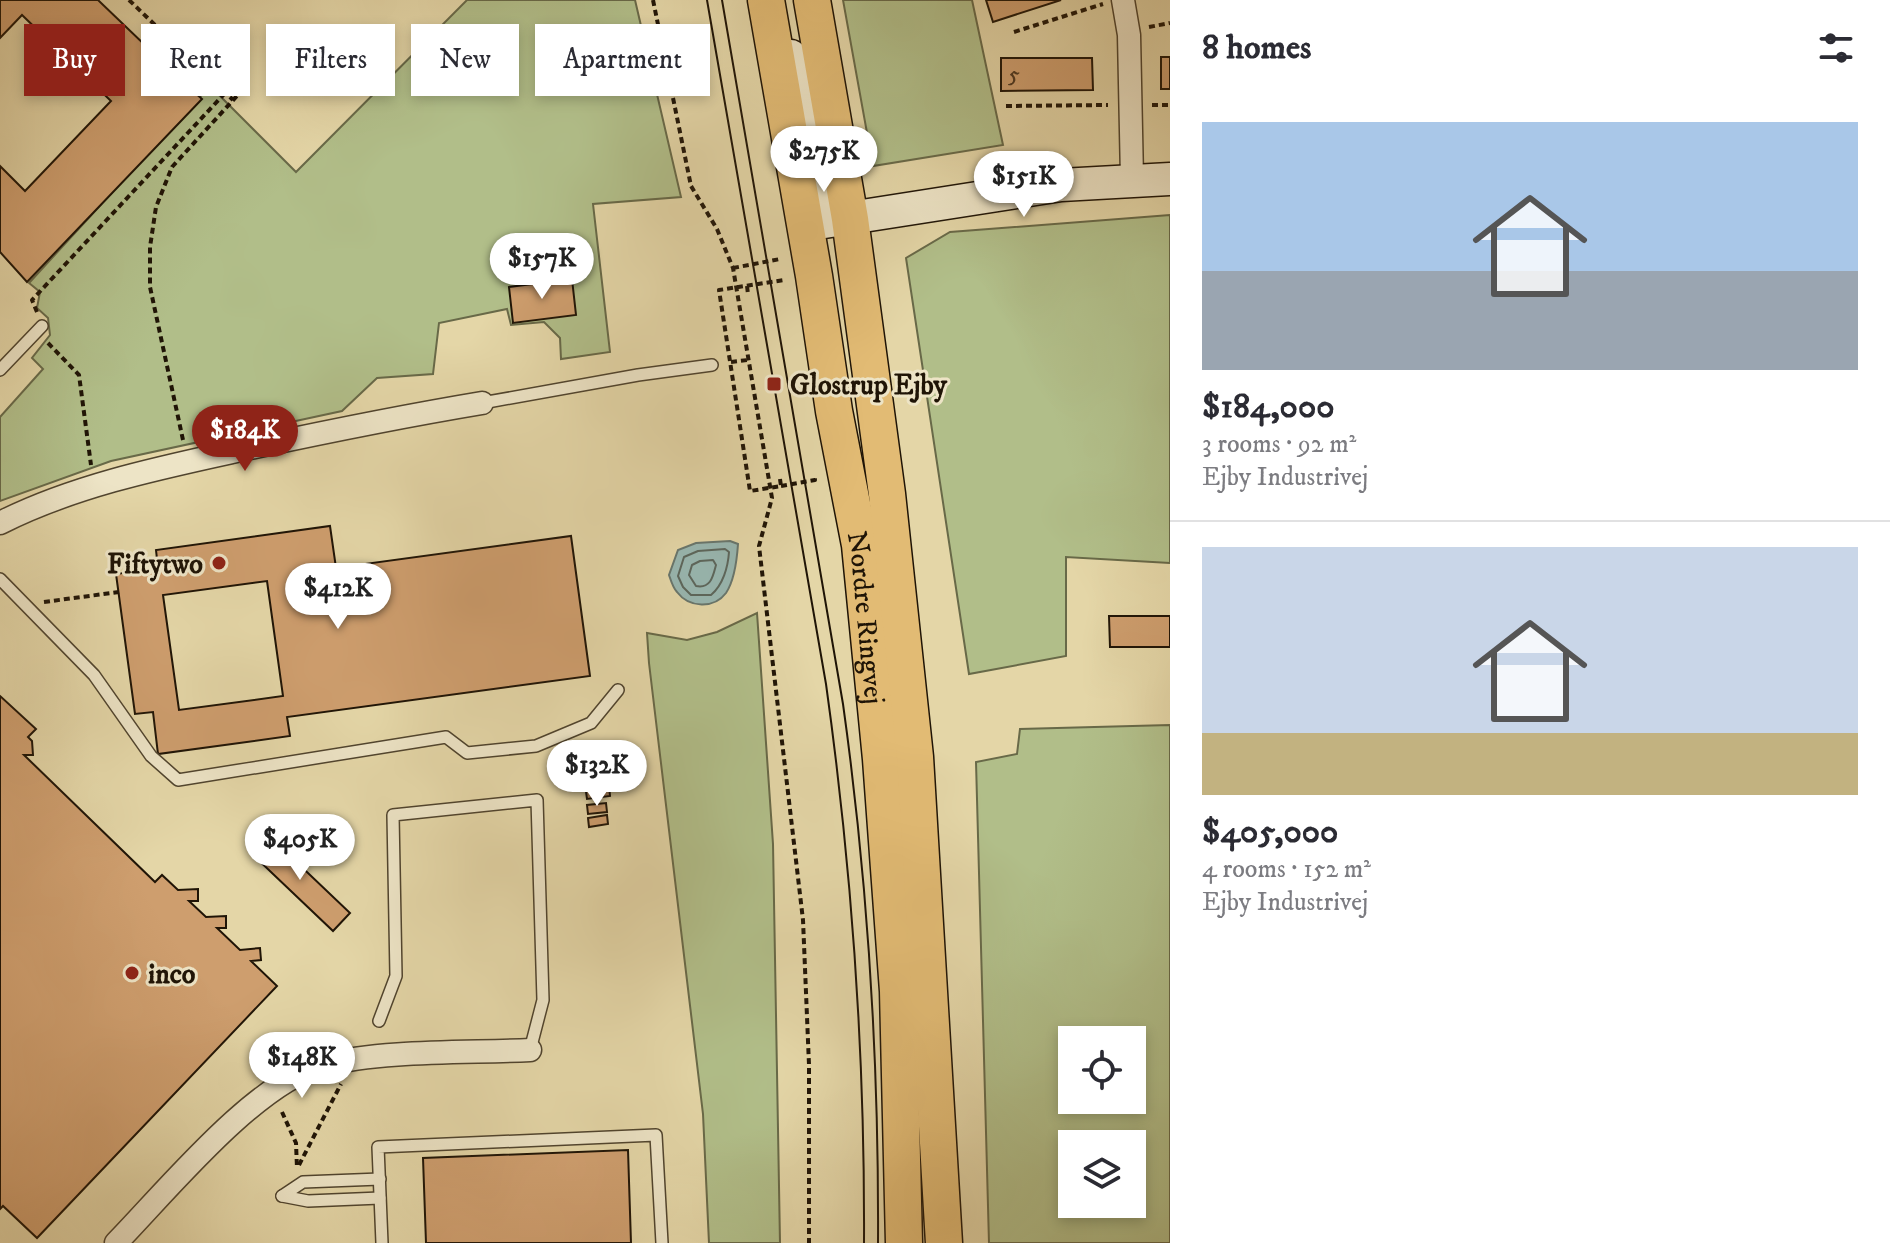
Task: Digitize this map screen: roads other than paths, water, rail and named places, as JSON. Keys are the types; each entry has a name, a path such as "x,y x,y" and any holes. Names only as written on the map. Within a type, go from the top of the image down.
{"main road":[{"name":"Nordre Ringvej","path":"768,0 805,225 792,281 834,411 860,545 898,991 904,1243"},
{"name":"Nordre Ringvej","path":"812,0 850,219 887,494 915,757 944,1243"}],"street":[{"path":"768,0 794,65 826,205 850,219"},
{"path":"1123,0 1129,35 1132,179"},
{"path":"805,225 1061,185 1170,179"},
{"path":"0,523 22,512 99,486 188,462 390,419 482,403"},
{"path":"116,1243 244,1110 320,1065 354,1060 530,1050"}],"lane":[{"path":"0,370 39,329"},
{"path":"482,403 712,365"},
{"path":"0,579 94,675 151,756 178,780 446,737 467,753 536,746 591,723 618,690"},
{"path":"379,1021 396,976 393,815 537,800 543,1000 530,1050"},
{"path":"382,1243 378,1147 656,1135 662,1243"},
{"path":"380,1179 303,1182 282,1196 308,1201 380,1198"}],"water":[{"path":"730,541 738,544 733,576 726,593 708,604 695,604 682,597 669,575 678,550 696,543"}],"tram line":[{"path":"707,0 826,684 835,754 855,963 862,1102 864,1243"},
{"path":"722,0 852,771 870,973 878,1243"}],"place":[{"name":"Glostrup Ejby","path":"774,384"},
{"name":"Fiftytwo","path":"219,563"},
{"name":"inco","path":"132,973"}]}
